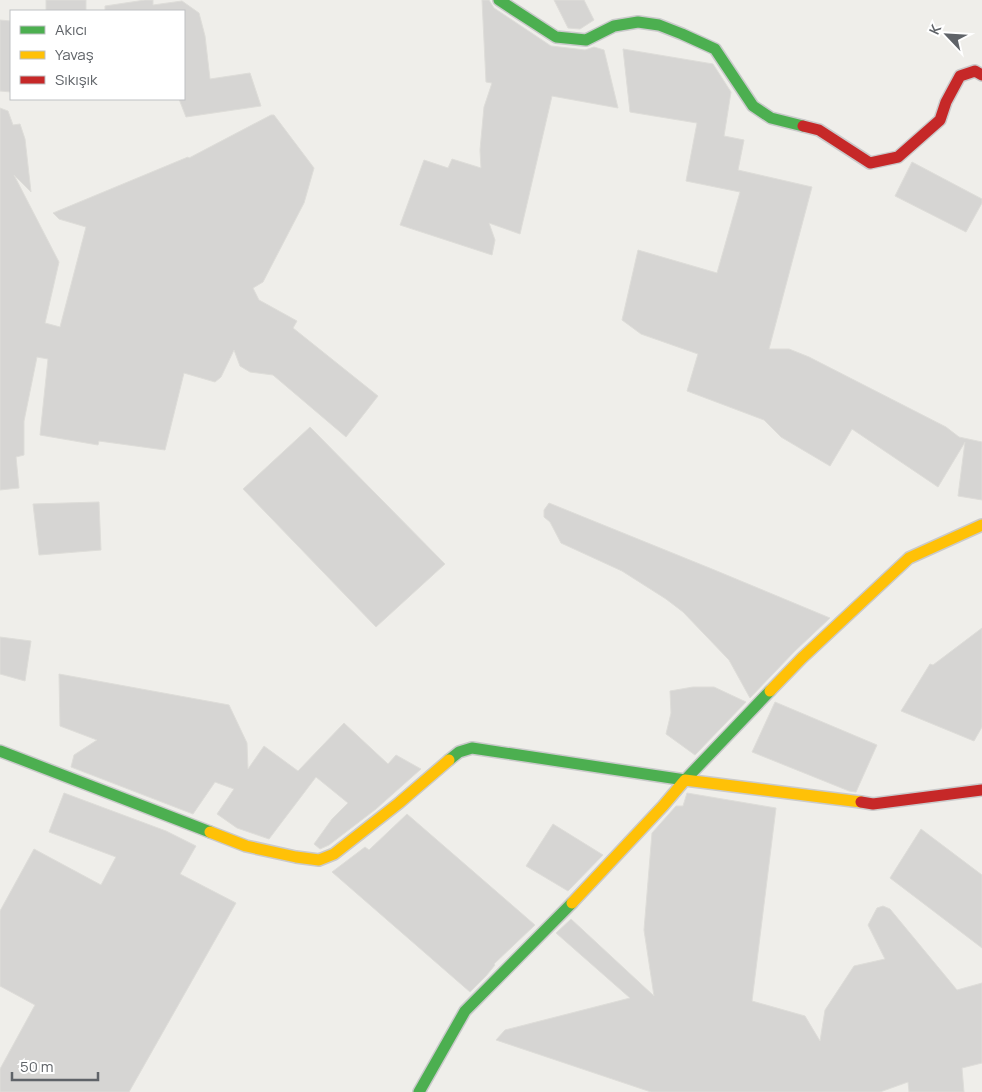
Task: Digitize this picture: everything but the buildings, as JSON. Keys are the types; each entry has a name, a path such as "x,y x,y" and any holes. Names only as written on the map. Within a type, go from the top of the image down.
{"street":[{"path":"499,0 556,37 586,40 614,26 638,22 658,25 682,34 715,49 753,106 771,118 819,130 870,163 898,157 940,120 946,102 960,76 975,71 982,75"},
{"path":"419,1092 465,1011 578,897 685,780 802,658 909,558 982,525"},
{"path":"0,751 101,788 246,846 319,860 334,854 399,803 459,752 472,748 685,780 873,804 982,790"}],"traffic: fast":[{"path":"499,0 556,37 586,40 614,26 638,22 659,25 682,34 715,49 753,106 771,118 803,126"},
{"path":"449,760 459,752 472,748 685,780 770,691"},
{"path":"0,751 210,832"},
{"path":"419,1092 465,1011 572,903"}],"traffic: slow":[{"path":"770,691 802,658 909,558 982,525"},
{"path":"210,832 246,846 319,860 334,854 399,803 449,760"},
{"path":"572,903 685,780 861,802"}],"traffic: jam":[{"path":"803,126 819,130 870,163 898,157 940,120 946,102 960,76 975,71 982,75"},
{"path":"861,802 873,804 982,790"}]}
